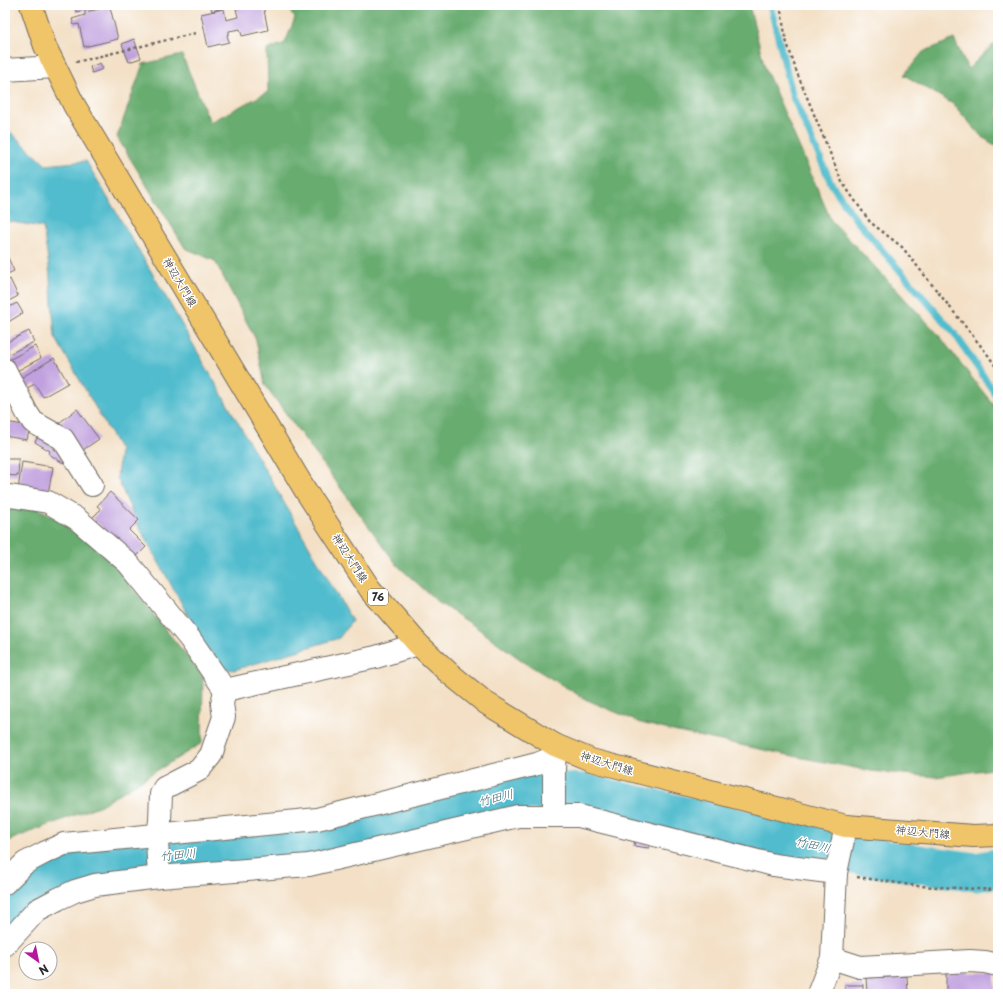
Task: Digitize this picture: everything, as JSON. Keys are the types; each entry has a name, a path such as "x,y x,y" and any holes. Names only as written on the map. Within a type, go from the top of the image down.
{"main road":[{"name":"神辺大門線","path":"31,5 45,46 82,119 307,492 370,589 418,644 449,674 554,757 591,760 844,833 973,836 998,835"}],"street":[{"path":"5,70 55,67"},
{"path":"5,370 33,422 63,439 92,485"},
{"path":"5,497 10,496 48,502 77,519 128,563 190,639 225,690 222,704 224,717 211,755 199,770 164,788 161,794 158,838 159,875"},
{"path":"225,690 376,657 418,644"},
{"path":"5,883 26,864 44,852 64,844 158,838 317,819 537,764 554,757 554,812"},
{"path":"5,945 37,910 75,891 95,885 159,875 310,865 518,816 554,812 579,816 774,865 836,870"},
{"path":"818,994 832,958 836,870 844,833"},
{"path":"832,958 860,967 970,961 986,962 998,965"}],"path":[{"path":"780,5 786,40 797,73 842,182 870,222 902,247 988,355 998,370"},
{"path":"55,67 196,33"},
{"path":"836,870 918,886 998,890"}],"green space":[{"path":"285,5 749,5 765,68 831,220 937,333 998,411 998,768 936,777 871,771 673,731 641,723 585,699 524,662 473,625 439,603 397,565 265,385 256,340 215,261 185,248 117,137 143,64 182,55 210,122 268,92 267,50 285,43 295,18"},
{"path":"954,39 968,69 998,40 998,147 982,137 953,104 904,75 923,52"},
{"path":"5,506 34,506 77,530 112,563 203,676 202,743 101,805 5,842"}],"water":[{"path":"9,131 46,165 86,161 352,621 339,638 234,670 226,669 205,646 137,523 117,478 120,450 55,337 49,267 43,227 5,221 5,133"}],"building":[{"path":"75,5 104,5 104,6 76,12"},
{"path":"210,5 226,5 226,7 212,11"},
{"path":"253,5 263,5 268,30 242,36 240,29 229,31 229,34 227,35 229,42 208,47 201,14 224,9 226,20 238,17 236,9"},
{"path":"110,7 118,39 84,47 79,24 74,25 72,19 85,15 85,12"},
{"path":"134,39 141,58 129,62 122,44"},
{"path":"100,63 103,69 92,73 90,67"},
{"path":"5,251 14,271 5,275"},
{"path":"10,279 18,296 5,303 5,281"},
{"path":"17,303 23,313 5,324 5,309"},
{"path":"29,331 34,342 9,354 5,343"},
{"path":"35,346 41,358 15,372 9,360"},
{"path":"54,358 68,383 43,397 35,384 25,389 19,379"},
{"path":"77,409 99,439 80,452 59,423"},
{"path":"5,422 30,426 27,440 5,436"},
{"path":"40,433 56,443 52,448 67,457 63,463 49,454 50,451 35,442"},
{"path":"6,459 19,459 18,476 5,475"},
{"path":"22,462 53,467 48,494 18,490"},
{"path":"110,492 139,520 129,530 146,547 134,559 92,518 101,509 97,506"},
{"path":"635,838 650,840 649,848 634,846"},
{"path":"946,972 995,973 995,994 946,994"},
{"path":"907,976 908,994 867,994 866,978"},
{"path":"845,985 863,985 863,994 845,994"}],"waterway":[{"path":"770,5 793,97 832,185 856,220 955,334 998,398"},
{"name":"竹田川","path":"5,911 24,892 53,873 92,864 344,836 530,790 584,793 868,857 976,872 998,868"}]}
